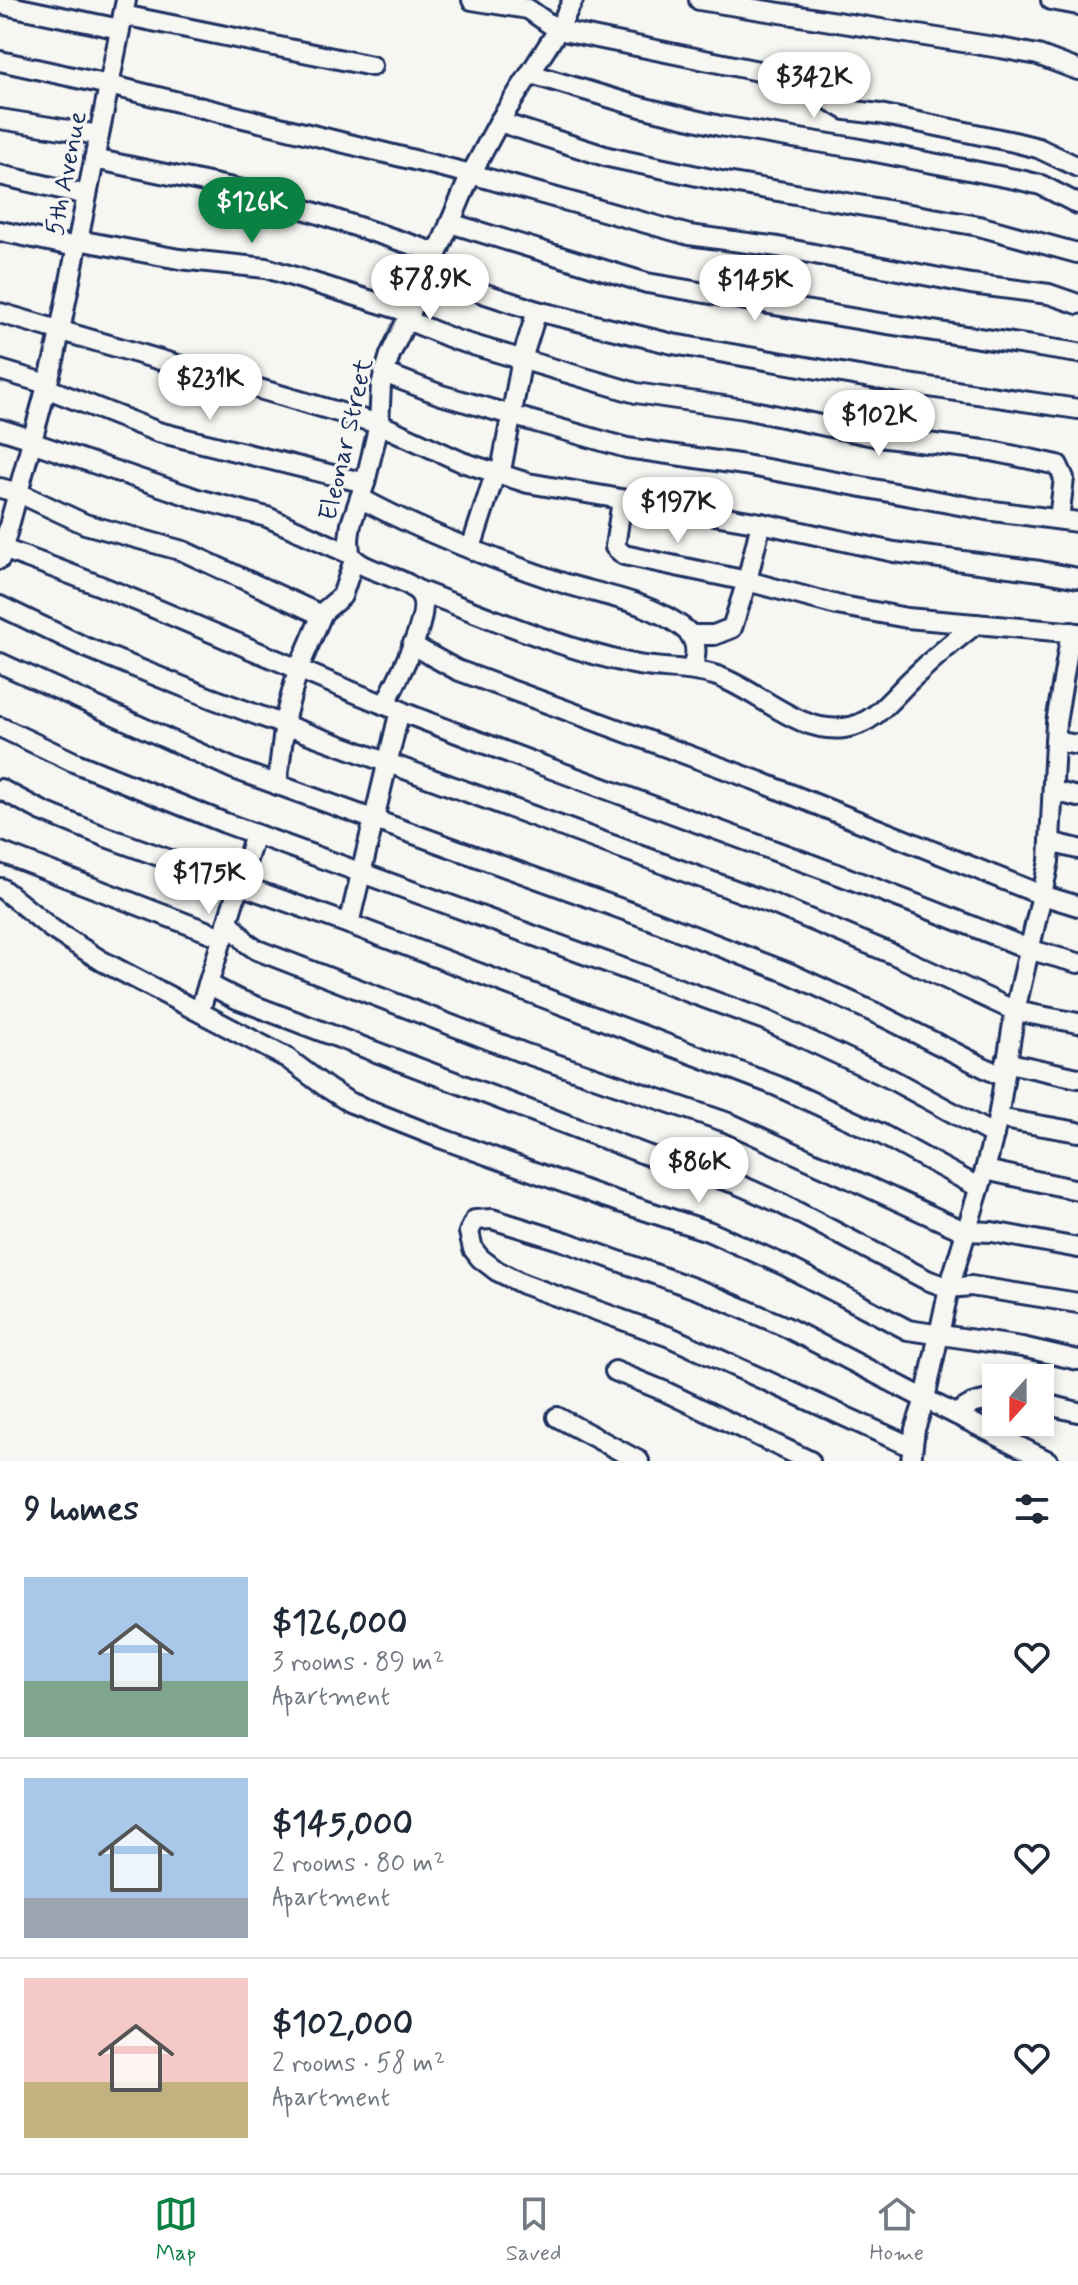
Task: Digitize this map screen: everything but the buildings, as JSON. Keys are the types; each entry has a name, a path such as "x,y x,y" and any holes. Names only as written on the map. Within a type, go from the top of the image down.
{"street":[{"path":"472,0 528,9 558,30 802,80 823,88 832,102 846,110 880,114 1014,142 1038,148 1078,167"},
{"name":"Eleonar Street","path":"573,0 471,174 384,373 379,424 351,524 352,557 415,589 534,633 618,660 719,677 794,717 829,727 843,728 871,718 912,678 976,624"},
{"path":"699,0 1038,55 1078,70"},
{"path":"1051,0 1078,5"},
{"path":"0,4 123,15 372,66"},
{"name":"5th Avenue","path":"1,556 55,356 123,15"},
{"path":"0,61 471,174 689,235 778,247 971,284 1049,294 1078,304"},
{"path":"531,74 641,107 720,126 1020,180 1041,185 1078,204"},
{"path":"0,119 99,135"},
{"path":"499,122 622,161 979,226 1077,253"},
{"path":"94,159 252,192 437,253"},
{"path":"0,175 87,195"},
{"path":"450,223 647,283 1078,353"},
{"path":"0,231 179,259 266,268 409,316 456,340 636,393 744,409 878,437 992,451 1058,465 1064,478 1069,521 986,510 745,465 627,448 441,395 384,373"},
{"path":"428,275 537,311 673,344 888,381 1078,409"},
{"path":"471,548 498,475 522,359 537,311"},
{"path":"0,313 379,424 498,475 761,523 894,552 1078,578"},
{"path":"0,370 158,432 362,491 393,516 560,582 642,607 682,627 690,635 697,652 691,670"},
{"path":"0,429 198,499 267,517 352,557 342,596 321,615 298,670 285,725 277,785"},
{"path":"0,488 19,493 85,524 147,539 206,560 321,615"},
{"path":"622,500 615,540 615,547 620,553 837,605 907,618 1075,633 1070,686 1055,741 1050,842 1042,895 1015,1011 996,1126 949,1288 925,1399 915,1429 912,1457 670,1337 544,1292 497,1271 473,1249 471,1225 475,1220 482,1218 504,1222 707,1293 786,1327 925,1399 1048,1461"},
{"path":"690,635 714,635 732,628 761,523"},
{"path":"1,556 83,577 392,708 1031,950 1078,963"},
{"path":"349,924 386,762 392,708 424,614 421,596 415,589"},
{"path":"0,606 99,653 285,725 773,904 895,955 1015,1011 1078,1023"},
{"path":"412,645 457,670 675,749 1042,895 1078,906"},
{"path":"0,663 209,758 789,973 1004,1069 1078,1078"},
{"path":"0,727 76,763 255,834 765,1020 996,1126 1078,1132"},
{"path":"1055,741 1078,745"},
{"path":"0,789 42,811 96,833 349,924 777,1086 982,1178 1078,1190"},
{"path":"1053,791 1078,797"},
{"path":"200,1010 255,834"},
{"path":"1050,842 1078,849"},
{"path":"0,852 226,930 257,950 521,1052 729,1123 964,1231 992,1232 1078,1248"},
{"path":"1,888 52,929 102,961 287,1058 349,1102 598,1195 708,1231 796,1271 908,1330 1022,1347 1078,1360"},
{"path":"208,984 237,999 647,1155 737,1184 780,1203 927,1280 949,1288 971,1286 1078,1303"},
{"path":"615,1371 810,1461"},
{"path":"955,1414 982,1402"},
{"path":"1054,1406 1078,1412"},
{"path":"557,1417 639,1461"}]}
